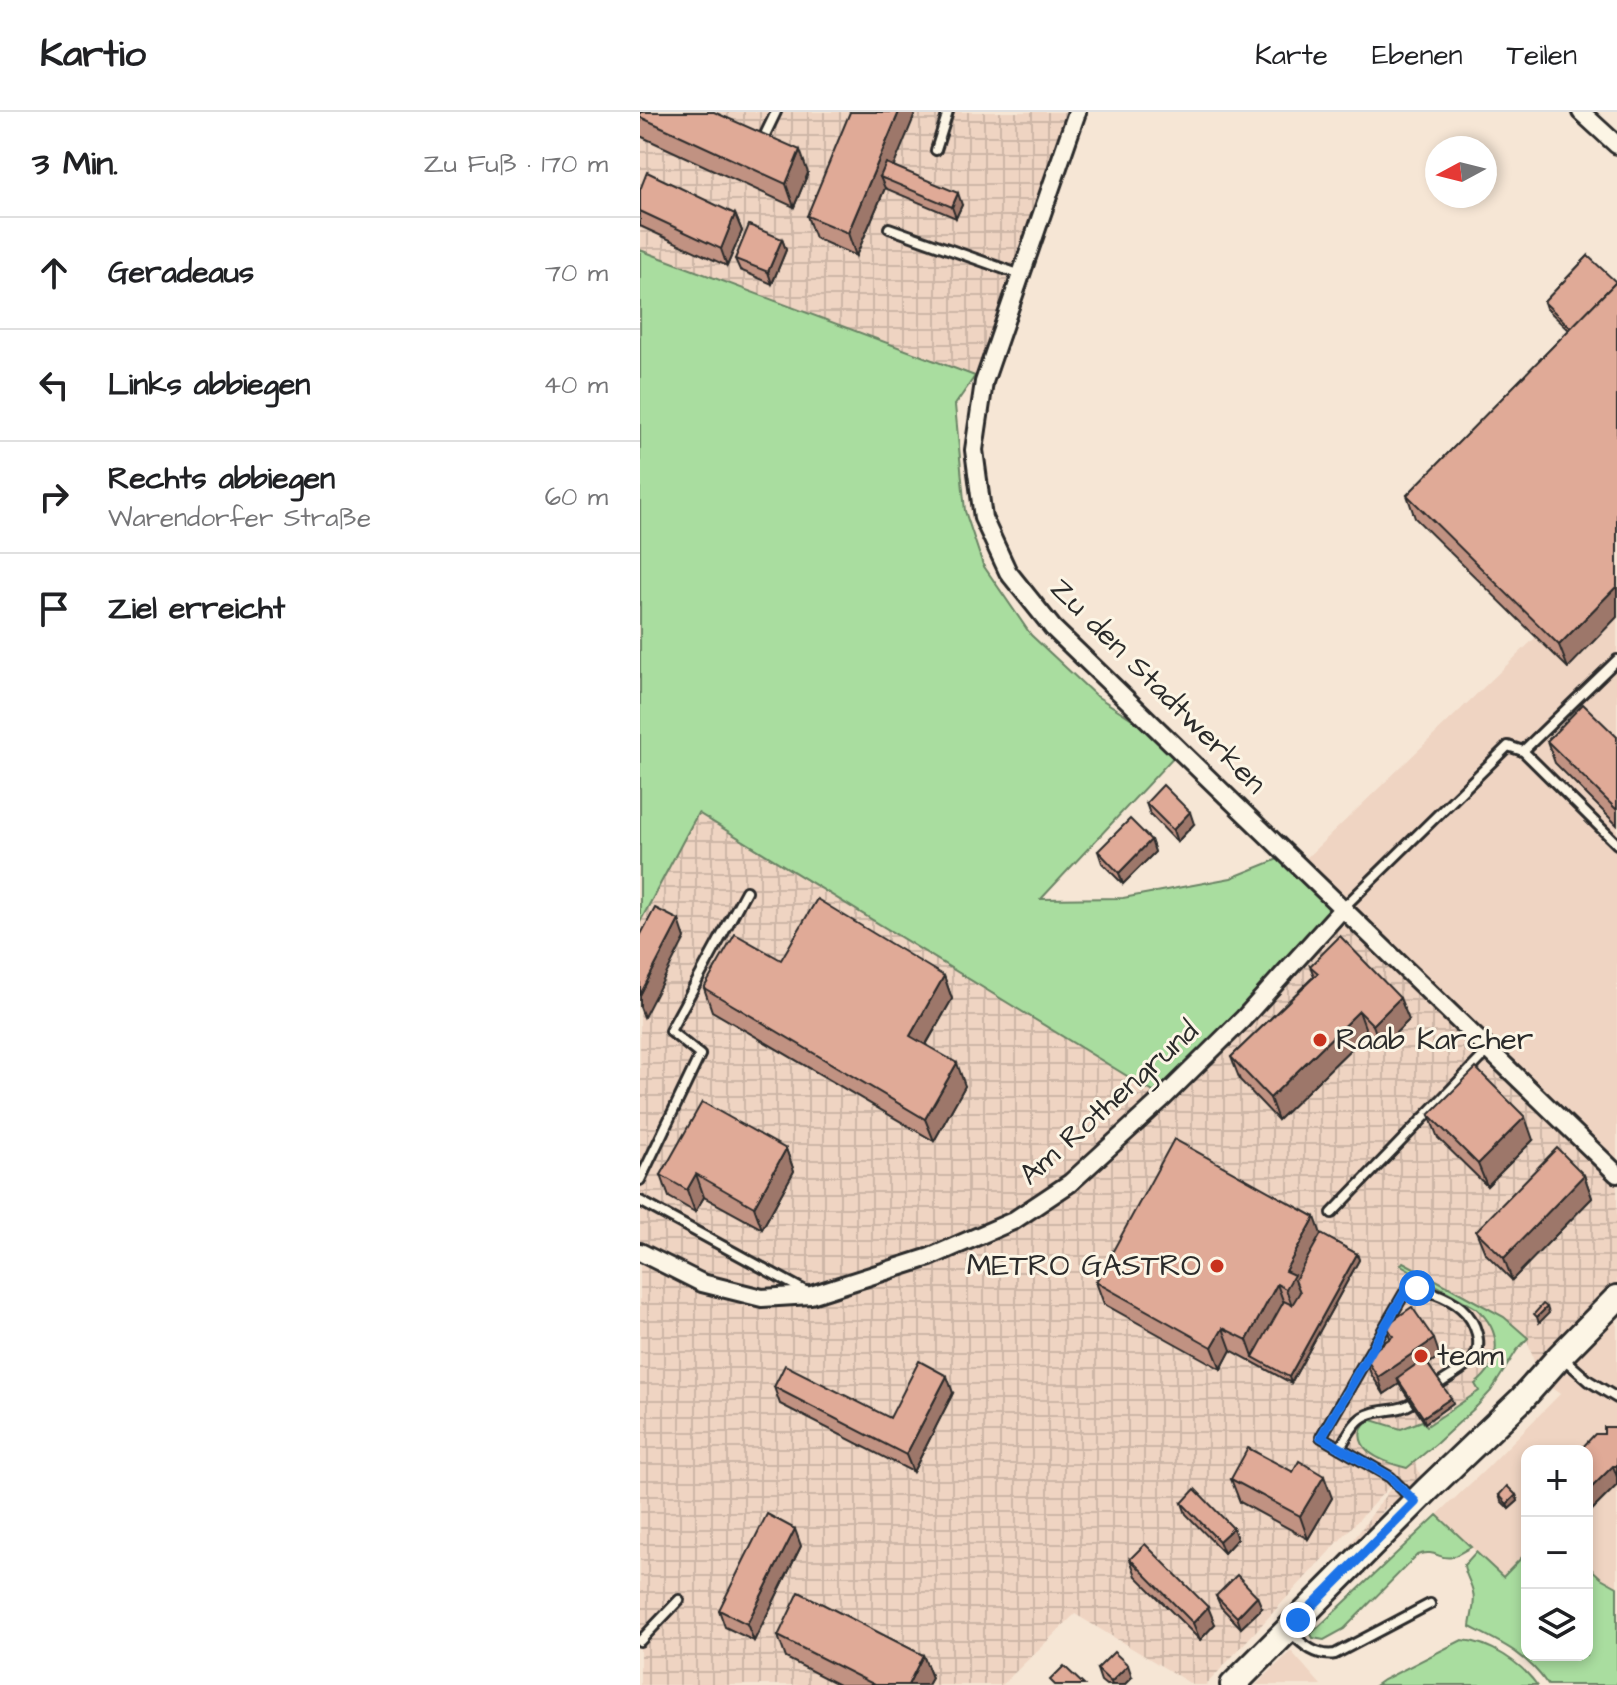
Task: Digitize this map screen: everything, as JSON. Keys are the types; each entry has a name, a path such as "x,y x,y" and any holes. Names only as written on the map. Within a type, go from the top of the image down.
{"main road":[{"path":"1233,1685 1522,1399 1617,1298"}],"street":[{"name":"Zu den Stadtwerken","path":"1077,112 984,382 974,450 983,518 1008,572 1053,628 1617,1174"},
{"path":"1581,112 1617,145"},
{"name":"Am Rothengrund","path":"640,1252 702,1283 762,1298 811,1295 930,1257 1013,1221 1070,1183 1163,1098 1243,1019 1343,908"}],"lane":[{"path":"762,141 776,112"},
{"path":"936,150 948,112"},
{"path":"750,135 774,146"},
{"path":"889,228 1021,275"},
{"path":"1523,751 1617,660"},
{"path":"1343,908 1508,746 1523,751 1617,844"},
{"path":"640,1180 700,1055 670,1031 746,891"},
{"path":"1332,1213 1489,1050"},
{"path":"640,1201 811,1295"},
{"path":"1415,1502 1390,1477 1321,1437 1410,1288 1460,1305 1476,1329 1478,1350 1473,1360 1439,1384"},
{"path":"1560,1356 1589,1381 1617,1398"},
{"path":"1340,1448 1359,1419 1375,1413 1400,1410 1412,1403"},
{"path":"640,1641 679,1600"},
{"path":"1294,1625 1298,1640 1314,1651 1335,1654 1430,1604"}],"shaded area":[{"path":"640,112 1075,112 975,376 640,250"},
{"path":"1617,559 1617,1174 1299,865"},
{"path":"698,813 1163,1098 1343,908 1617,1174 1617,1298 1539,1379 1527,1339 1478,1405 1414,1460 1427,1490 1399,1519 1386,1507 1312,1606 1289,1630 1400,1475 1206,1685 1193,1685 1075,1614 1002,1685 640,1685 640,922"},
{"path":"1617,1298 1617,1587 1593,1571 1593,1445 1521,1445 1521,1558 1503,1577 1437,1515 1560,1394 1539,1379"},
{"path":"1291,1651 1321,1685 1256,1685"}],"green space":[{"path":"640,250 975,376 955,405 965,511 983,565 1031,635 1095,695 1180,750 1041,899 1123,898 1231,878 1288,855 1343,908 1163,1098 698,813 640,922"},
{"path":"1403,1262 1504,1317 1528,1338 1478,1405 1407,1468 1369,1452 1361,1439 1361,1430 1372,1420 1401,1429 1422,1421 1427,1426 1479,1391 1475,1384 1491,1366 1496,1346 1491,1326 1476,1308 1401,1265"},
{"path":"1437,1515 1471,1547 1448,1558 1429,1553 1417,1555 1344,1629 1324,1640 1313,1638 1311,1634"},
{"path":"1476,1552 1503,1577 1521,1558 1521,1656 1470,1627 1474,1597 1464,1565"},
{"path":"1593,1571 1617,1587 1617,1685 1548,1685 1527,1661 1593,1661"},
{"path":"1462,1640 1504,1655 1537,1685 1376,1685 1383,1680"}],"building":[{"path":"640,112 714,112 800,150 786,184 640,117"},
{"path":"850,112 899,112 848,233 807,216"},
{"path":"886,163 958,193 952,207 880,177"},
{"path":"647,172 735,214 721,249 640,211 640,190"},
{"path":"749,225 782,239 768,272 735,259"},
{"path":"1588,256 1616,282 1571,328 1544,302"},
{"path":"1617,281 1617,586 1559,645 1407,495"},
{"path":"1583,704 1617,737 1617,810 1547,741"},
{"path":"1163,785 1190,812 1173,830 1146,803"},
{"path":"1130,819 1151,840 1119,873 1098,851"},
{"path":"817,899 944,976 910,1036 957,1063 925,1119 704,988 735,934 781,960"},
{"path":"655,908 679,920 640,995 640,936"},
{"name":"Raab Karcher","path":"1340,936 1400,998 1373,1025 1359,1011 1270,1098 1231,1057 1318,973 1310,966"},
{"path":"1476,1068 1525,1117 1478,1164 1429,1115"},
{"path":"702,1102 786,1149 754,1207 696,1174 687,1190 661,1175"},
{"name":"METRO GASTRO","path":"1174,1139 1315,1217 1285,1271 1294,1275 1286,1289 1277,1284 1247,1340 1223,1328 1212,1347 1096,1282"},
{"path":"1557,1148 1584,1175 1504,1258 1476,1231"},
{"path":"1321,1234 1357,1254 1289,1377 1253,1357 1284,1301 1292,1305 1300,1292 1295,1280"},
{"path":"1543,1304 1547,1307 1537,1317 1534,1314"},
{"path":"1412,1307 1434,1339 1378,1377 1365,1357 1393,1336 1386,1325"},
{"path":"1424,1359 1451,1398 1423,1417 1397,1378"},
{"path":"919,1361 947,1376 906,1455 774,1387 785,1365 890,1418"},
{"path":"1604,1427 1617,1427 1617,1466 1613,1466 1593,1486 1593,1445 1585,1445 1595,1434 1604,1434"},
{"path":"1248,1448 1293,1472 1299,1461 1324,1476 1300,1516 1231,1479"},
{"path":"1507,1486 1516,1495 1507,1504 1499,1495"},
{"path":"1195,1489 1233,1528 1219,1541 1182,1503"},
{"path":"767,1514 795,1529 747,1624 719,1610"},
{"path":"1145,1544 1208,1607 1193,1623 1130,1559"},
{"path":"1237,1575 1257,1596 1237,1617 1216,1596"},
{"path":"799,1592 923,1655 908,1685 875,1685 778,1636"},
{"path":"1114,1652 1128,1665 1111,1682 1097,1669"},
{"path":"1064,1666 1084,1685 1055,1685 1050,1680"}],"place":[{"name":"Raab Karcher","path":"1320,1040"},
{"name":"METRO GASTRO","path":"1217,1266"},
{"name":"team","path":"1421,1356"}],"route":[{"path":"1298,1620 1415,1502 1381,1470 1321,1437 1405,1292 1417,1288"}]}
